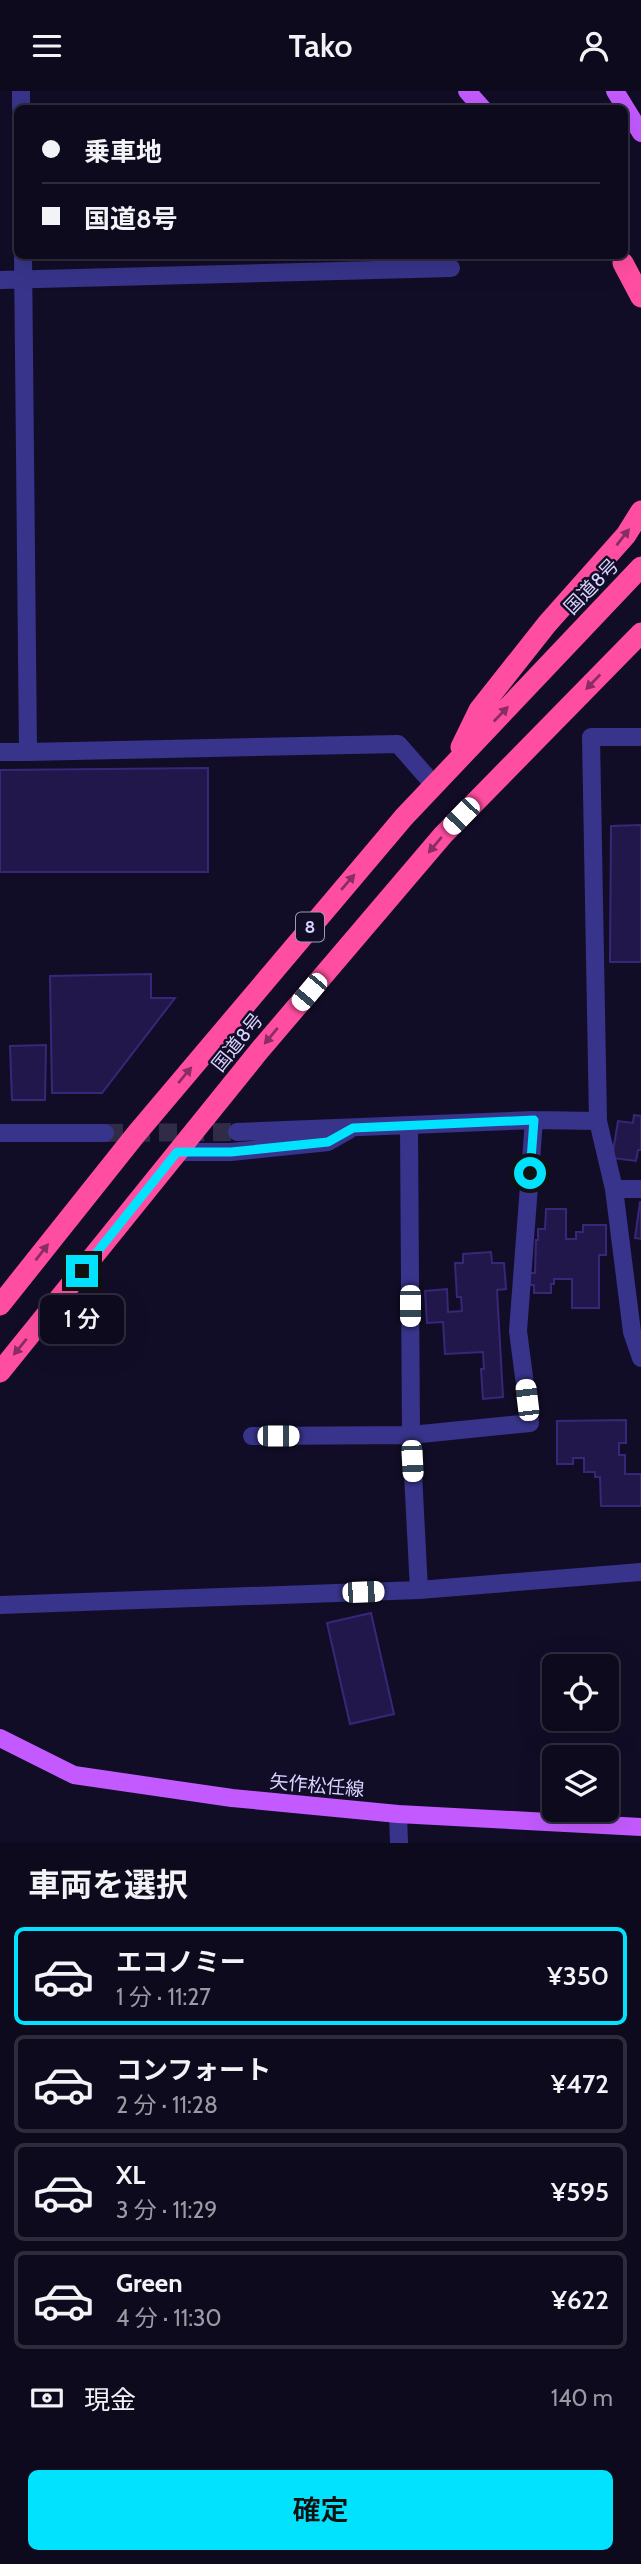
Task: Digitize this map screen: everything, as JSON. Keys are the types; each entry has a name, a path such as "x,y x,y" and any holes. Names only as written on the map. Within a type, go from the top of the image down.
{"highway":[{"path":"620,259 641,297"},
{"path":"451,768 479,710 547,625 626,535 641,510"},
{"name":"国道8号","path":"0,1305 162,1102 369,858 641,567"},
{"name":"国道8号","path":"0,1373 259,1051 443,835 641,633"}],"main road":[{"path":"467,91 479,105"},
{"path":"628,112 641,133"},
{"path":"620,259 641,281"},
{"name":"矢作松任線","path":"0,1738 74,1775 232,1798 398,1814 641,1827"}],"street":[{"path":"23,259 28,752"},
{"path":"0,280 451,268"},
{"path":"641,737 591,737 598,1121 614,1189 632,1332 641,1358"},
{"path":"0,752 398,744 435,785"},
{"path":"237,1132 534,1120 598,1121"},
{"path":"252,1436 411,1435 530,1423 518,1331 534,1120"},
{"path":"409,1126 411,1435 419,1590"},
{"path":"177,1152 231,1152 328,1142 353,1128"},
{"path":"0,1133 105,1132"},
{"path":"614,1189 641,1189"},
{"path":"0,1605 419,1590 641,1572"},
{"path":"398,1814 399,1843"}],"building":[{"path":"208,768 208,872 0,872 0,770"},
{"path":"641,825 641,962 610,962 611,826"},
{"path":"151,974 151,998 175,998 102,1093 52,1093 50,976"},
{"path":"46,1045 45,1100 12,1100 10,1046"},
{"path":"634,1115 641,1116 641,1150 638,1150 636,1161 612,1158 618,1121 633,1123"},
{"path":"641,1202 641,1239 635,1238"},
{"path":"546,1209 566,1209 566,1239 576,1239 576,1232 583,1232 583,1225 606,1225 606,1255 599,1255 599,1308 572,1308 572,1279 554,1279 551,1293 534,1293 534,1285 530,1285 530,1273 535,1273 536,1240 538,1229 545,1229"},
{"path":"491,1252 492,1263 504,1263 506,1289 497,1290 503,1397 483,1399 483,1352 445,1354 443,1322 427,1323 425,1291 447,1289 448,1312 462,1311 461,1297 457,1297 455,1263 463,1263 463,1254"},
{"path":"626,1420 626,1443 619,1443 619,1455 625,1455 625,1474 641,1474 641,1506 601,1506 600,1477 595,1477 595,1472 584,1472 584,1458 573,1458 573,1464 557,1464 557,1421"},
{"path":"371,1613 394,1714 350,1724 327,1623"}],"tunnel":[{"path":"105,1133 237,1132"}],"route":[{"path":"82,1271 177,1152 231,1152 328,1142 353,1128 534,1120 530,1173"}]}
